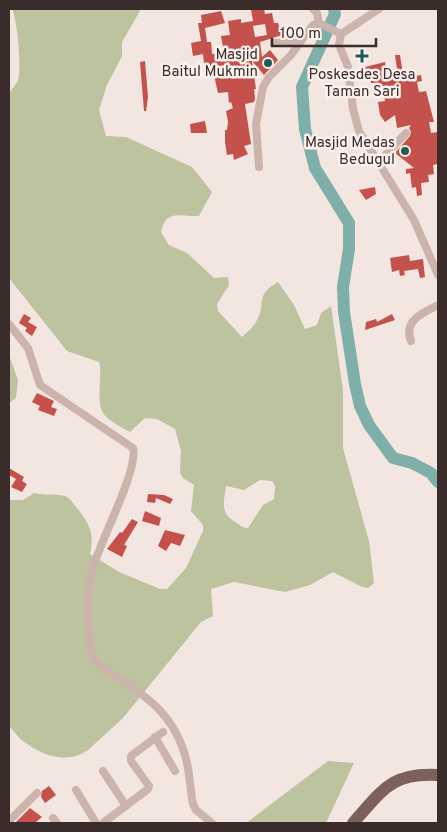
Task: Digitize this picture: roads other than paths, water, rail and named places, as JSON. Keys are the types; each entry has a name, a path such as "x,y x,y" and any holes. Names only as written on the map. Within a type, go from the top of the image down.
{"main road":[{"path":"352,823 377,797 400,779 417,774 438,776"}],"street":[{"path":"313,9 317,13 322,25"},
{"path":"338,33 379,9"},
{"path":"258,167 256,124 263,86 312,26 322,25 338,33"},
{"path":"338,33 338,43 348,67 357,126 414,220 438,275"},
{"path":"274,43 300,42"},
{"path":"379,162 406,133"},
{"path":"411,341 408,333 409,326 420,315 438,306"},
{"path":"9,324 28,348 40,385 133,448 134,454 127,478 91,573 88,598 90,650 95,661 155,705 170,720 185,753 193,804 196,810 212,823"},
{"path":"103,823 148,790 149,786 131,761 131,756 163,732"},
{"path":"154,737 175,771"},
{"path":"103,771 126,806"},
{"path":"76,790 96,823"},
{"path":"9,821 37,793"}],"waterway":[{"path":"334,9 335,14 302,87 305,129 315,168 349,223 349,249 343,287 344,312 355,384 360,406 369,425 393,458 412,463 431,473 438,482"}],"place":[{"name":"Poskesdes Desa Taman Sari","path":"362,56"},
{"name":"Masjid Baitul Mukmin","path":"268,63"},
{"name":"Masjid Medas Bedugul","path":"405,151"}]}
